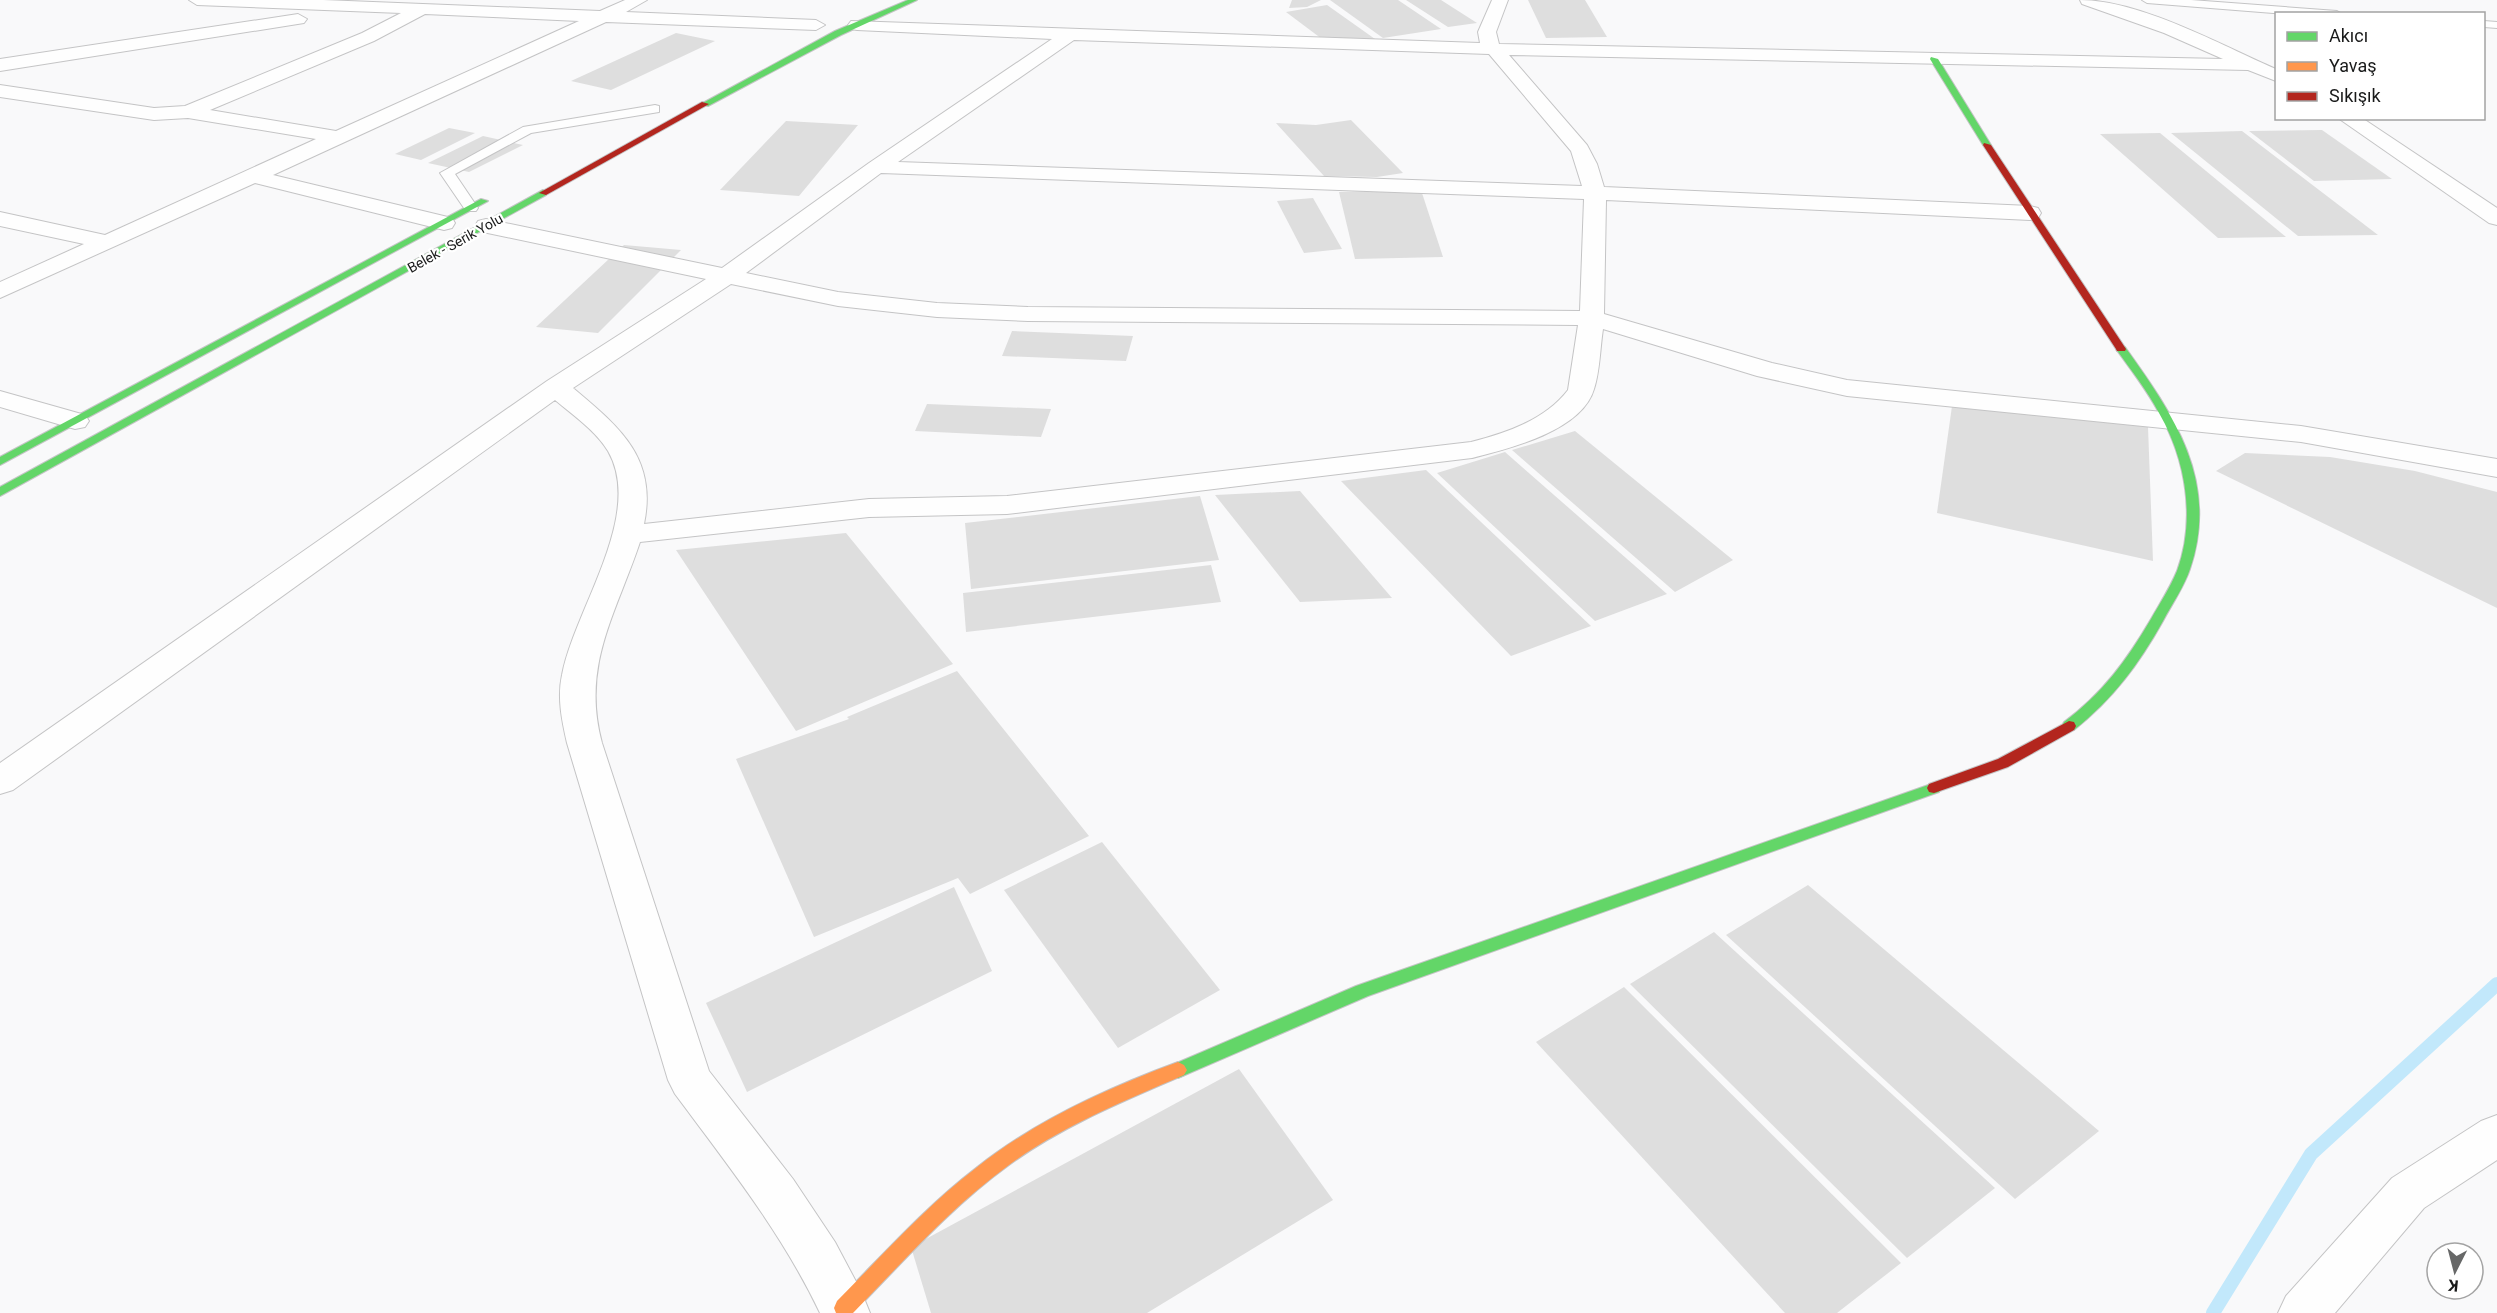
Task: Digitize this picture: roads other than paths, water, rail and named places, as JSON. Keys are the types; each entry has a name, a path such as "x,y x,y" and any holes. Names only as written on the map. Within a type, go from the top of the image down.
{"street":[{"path":"197,0 380,3 424,8 821,23"},
{"path":"0,291 639,0"},
{"name":"Belek - Serik Yolu","path":"0,492 479,217 777,64 914,0"},
{"path":"627,535 769,517 872,508 962,508 1007,505 1472,450 1503,442 1536,429 1557,416 1572,403 1581,391 1592,318 1595,193 1580,149 1492,48 1487,32 1500,0"},
{"path":"2088,0 2170,29 2275,75"},
{"path":"0,65 380,3"},
{"path":"188,112 368,37 424,8"},
{"path":"786,40 821,23"},
{"path":"857,25 1069,35 1492,48 2253,65"},
{"path":"0,781 556,387 725,277 876,167 1069,35"},
{"path":"556,387 609,435 627,461 634,486 633,509 627,535 588,636 578,676 577,706 584,746 598,782 690,1080 777,1194 818,1258 844,1310 965,1188 1004,1157 1087,1109 1362,991 2003,763 2068,729 2098,704 2123,678 2180,579 2190,528 2190,488 2186,465 2170,421 2030,213 1934,59"},
{"path":"0,91 154,114 188,112 338,137"},
{"path":"614,131 660,106"},
{"path":"2351,120 2497,218"},
{"path":"876,167 1595,193 2030,213"},
{"path":"252,176 444,223"},
{"name":"Belek - Serik Yolu","path":"0,462 444,223 479,217 492,197"},
{"path":"479,217 725,277 867,303 982,313 1592,318 1766,370 1847,388 2301,434 2497,468"},
{"path":"0,219 106,242"},
{"path":"0,399 75,422"},
{"path":"2303,1313 2408,1193 2497,1135"}],"lane":[{"path":"2147,0 2310,12"},
{"path":"479,217 447,173 528,130 660,106"}],"waterway":[{"path":"2213,1313 2311,1154 2497,984"}]}
